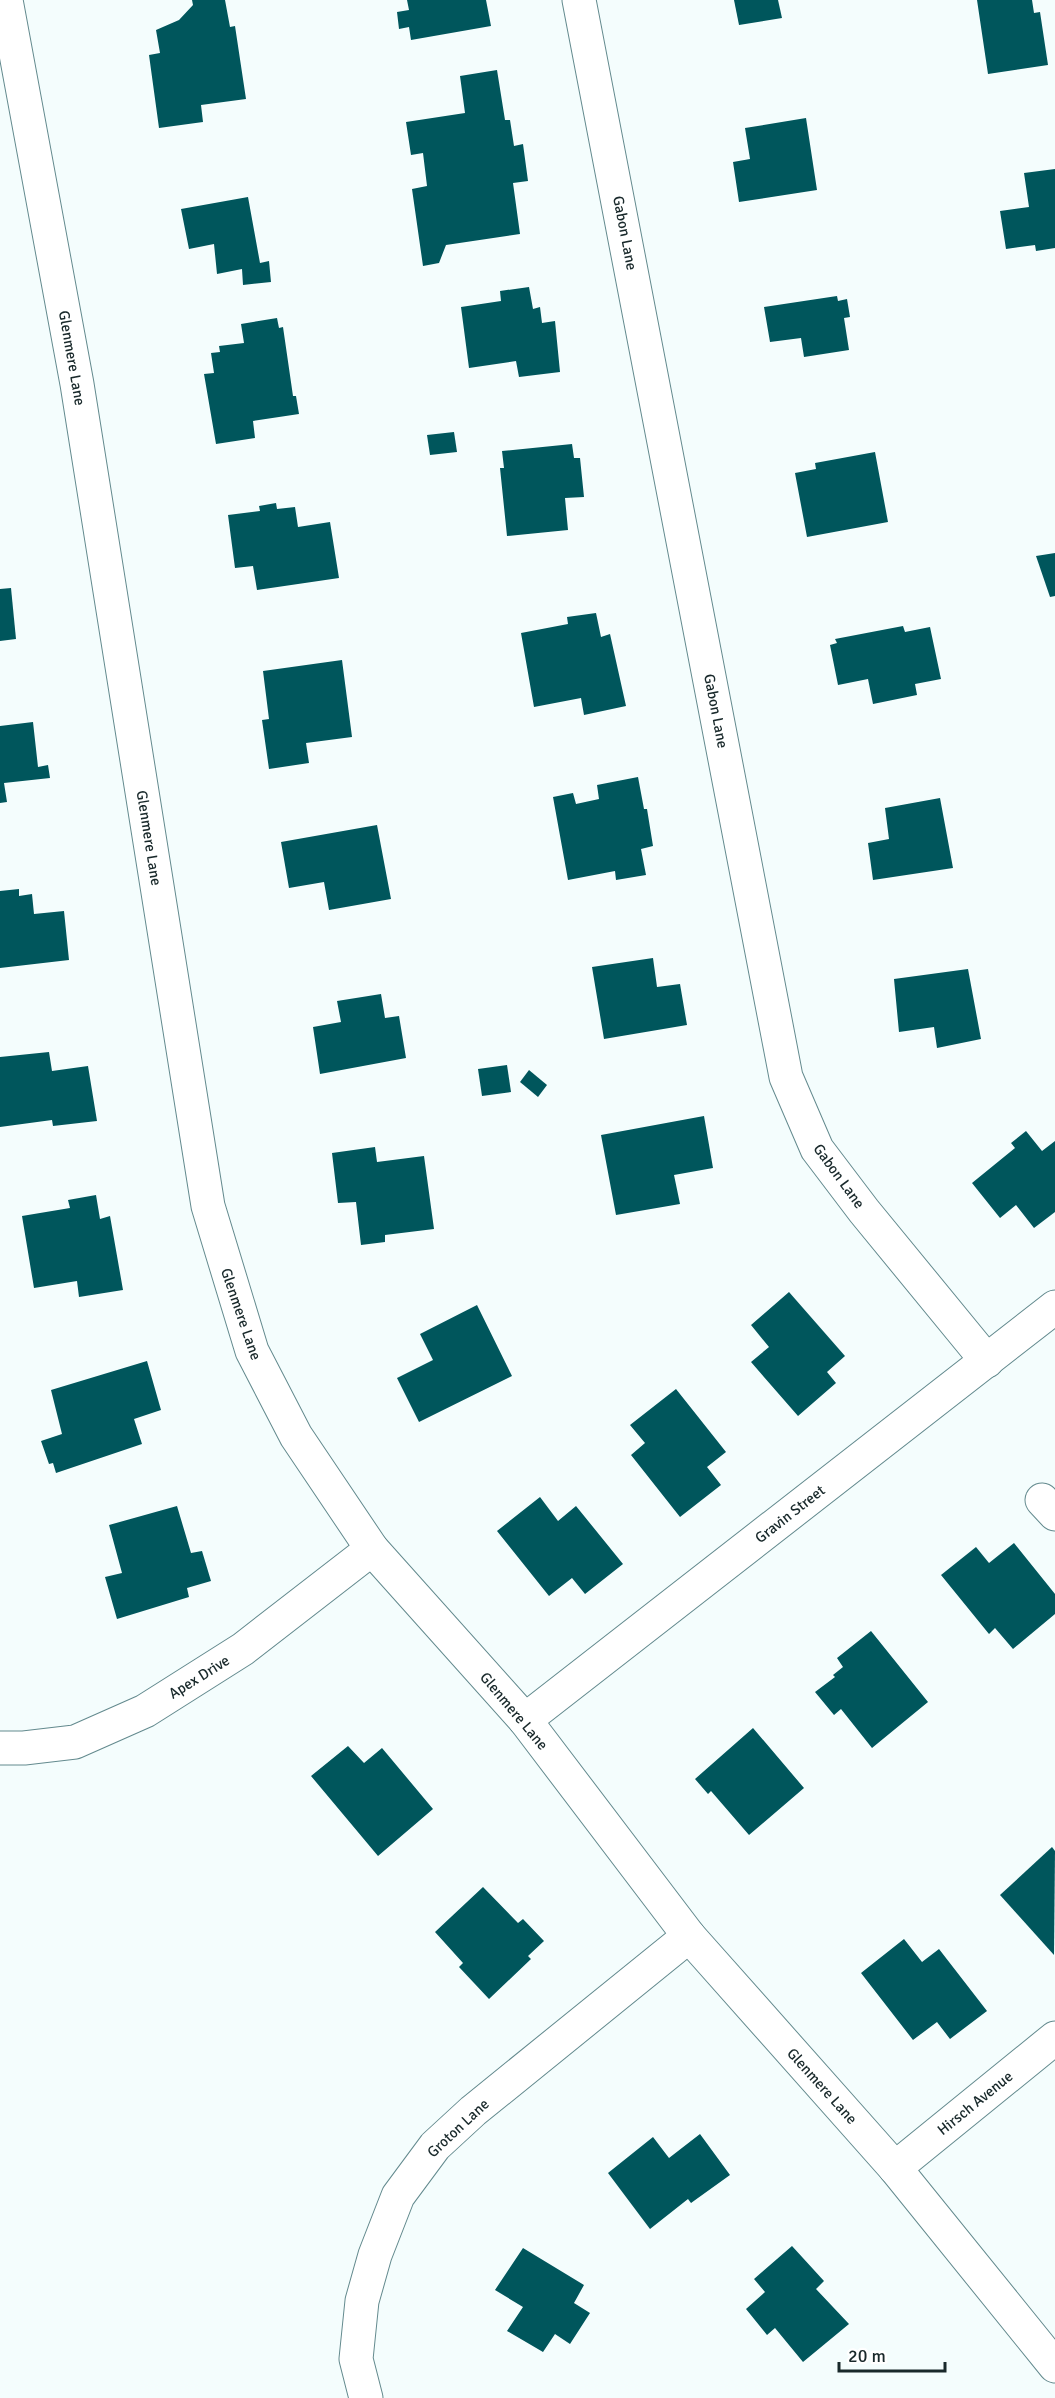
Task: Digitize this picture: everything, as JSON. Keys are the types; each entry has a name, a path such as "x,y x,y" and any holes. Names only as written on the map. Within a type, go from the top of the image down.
{"street":[{"name":"Glenmere Lane","path":"6,0 77,384 208,1206 252,1351 296,1436 372,1549 525,1720 689,1936 895,2168 1055,2366"},
{"name":"Gabon Lane","path":"579,0 786,1077 817,1149 871,1220 987,1361"},
{"name":"Gravin Street","path":"525,1720 1055,1307"},
{"name":"Apex Drive","path":"0,1748 24,1749 75,1742 145,1710 243,1649 372,1549"},
{"name":"Groton Lane","path":"366,2398 356,2359 362,2301 375,2255 398,2196 435,2146 473,2112 689,1936"},
{"name":"Hirsch Avenue","path":"895,2168 1055,2038"}],"building":[{"path":"192,0 225,0 230,27 235,26 246,99 201,105 203,122 159,128 149,55 160,53 156,30 179,20 193,5"},
{"path":"407,0 486,0 491,26 411,40 409,27 399,29 397,12 409,10"},
{"path":"734,0 778,0 782,18 739,25"},
{"path":"977,0 1032,0 1034,13 1040,12 1048,65 988,74"},
{"path":"497,70 505,120 510,120 514,146 523,144 528,181 513,183 520,234 446,245 439,263 423,266 412,189 427,186 423,153 411,155 406,122 465,113 460,76"},
{"path":"806,118 817,190 739,202 733,162 750,159 745,128"},
{"path":"1055,169 1055,248 1036,251 1035,245 1006,249 1000,211 1029,207 1024,173"},
{"path":"248,197 260,263 269,261 271,282 243,285 242,269 217,274 214,244 189,249 181,209"},
{"path":"529,287 533,309 540,307 542,323 555,321 560,372 519,377 516,361 469,368 461,307 501,301 500,291"},
{"path":"837,296 838,301 847,299 850,317 844,318 849,350 804,357 801,338 770,342 764,307"},
{"path":"277,318 279,328 283,327 293,396 296,396 299,414 253,421 255,438 216,444 204,374 214,373 211,353 220,352 219,346 244,343 241,324"},
{"path":"454,432 457,452 430,455 427,435"},
{"path":"572,444 574,458 580,458 584,497 565,498 568,530 507,536 500,468 504,468 502,451"},
{"path":"875,452 888,522 807,537 795,473 816,469 815,463"},
{"path":"276,503 277,509 295,507 298,527 330,522 339,578 257,590 253,566 235,568 228,515 260,511 259,506"},
{"path":"1055,553 1055,596 1050,597 1036,556"},
{"path":"11,588 16,639 0,641 0,589"},
{"path":"596,613 601,637 610,634 626,706 584,715 581,698 534,707 521,633 568,624 567,617"},
{"path":"903,626 905,632 930,627 941,679 915,684 917,695 873,704 868,679 838,685 830,645 837,643 835,639"},
{"path":"342,660 352,737 306,743 309,763 269,769 262,720 269,719 263,671"},
{"path":"33,722 38,767 48,765 50,778 4,783 7,802 0,803 0,726"},
{"path":"638,777 644,809 647,809 653,846 641,849 646,875 616,880 615,871 568,880 553,797 573,793 576,804 599,799 597,785"},
{"path":"940,798 953,868 873,880 868,843 889,839 885,808"},
{"path":"377,825 391,899 329,910 324,882 289,888 281,842"},
{"path":"19,889 19,896 32,894 34,914 64,911 69,960 0,968 0,891"},
{"path":"653,958 657,987 680,984 687,1025 604,1039 592,967"},
{"path":"968,969 981,1039 937,1048 934,1027 899,1032 894,979"},
{"path":"381,994 385,1018 399,1016 406,1058 320,1074 313,1027 341,1022 337,1001"},
{"path":"49,1052 52,1071 88,1066 97,1121 53,1126 52,1120 0,1127 0,1057"},
{"path":"507,1065 511,1092 482,1096 478,1069"},
{"path":"529,1070 547,1085 538,1097 520,1082"},
{"path":"704,1116 713,1168 674,1175 680,1204 616,1215 601,1135"},
{"path":"1026,1131 1042,1151 1055,1141 1055,1212 1034,1228 1016,1205 1000,1218 972,1183 1015,1148 1011,1143"},
{"path":"375,1147 377,1162 424,1156 434,1229 385,1235 385,1242 361,1245 356,1202 338,1203 332,1153"},
{"path":"96,1195 100,1219 110,1216 123,1290 79,1297 77,1281 34,1288 22,1216 70,1208 68,1200"},
{"path":"789,1292 845,1356 827,1372 836,1383 798,1416 751,1362 769,1347 751,1325"},
{"path":"477,1305 512,1376 419,1422 397,1378 433,1360 420,1334"},
{"path":"147,1361 161,1410 134,1419 142,1444 56,1473 53,1463 49,1464 41,1441 62,1434 51,1390"},
{"path":"676,1389 726,1452 707,1467 721,1485 680,1517 631,1455 645,1443 630,1425"},
{"path":"540,1497 558,1521 576,1506 623,1564 585,1594 572,1578 549,1596 497,1531"},
{"path":"177,1506 191,1553 202,1551 211,1581 187,1588 189,1597 117,1619 105,1577 122,1573 109,1525"},
{"path":"1014,1543 1055,1594 1055,1614 1013,1649 995,1628 989,1634 941,1575 976,1547 989,1563"},
{"path":"871,1631 928,1702 872,1748 841,1709 834,1715 815,1692 835,1677 833,1675 843,1667 837,1658"},
{"path":"753,1728 804,1788 749,1835 711,1791 708,1794 695,1779"},
{"path":"348,1746 364,1763 382,1748 433,1809 378,1856 311,1776"},
{"path":"1052,1847 1055,1851 1054,1955 1000,1895"},
{"path":"483,1887 518,1923 523,1919 544,1941 528,1956 531,1959 489,1999 459,1967 463,1963 435,1932"},
{"path":"904,1939 922,1962 939,1949 987,2011 950,2039 937,2022 913,2040 861,1973"},
{"path":"700,2134 730,2175 691,2203 688,2199 650,2229 608,2173 653,2137 669,2158"},
{"path":"792,2246 824,2281 816,2289 849,2324 803,2362 775,2328 767,2335 746,2309 765,2292 754,2279"},
{"path":"523,2248 584,2285 574,2303 590,2313 570,2344 555,2334 543,2352 507,2331 523,2307 495,2290"}]}
